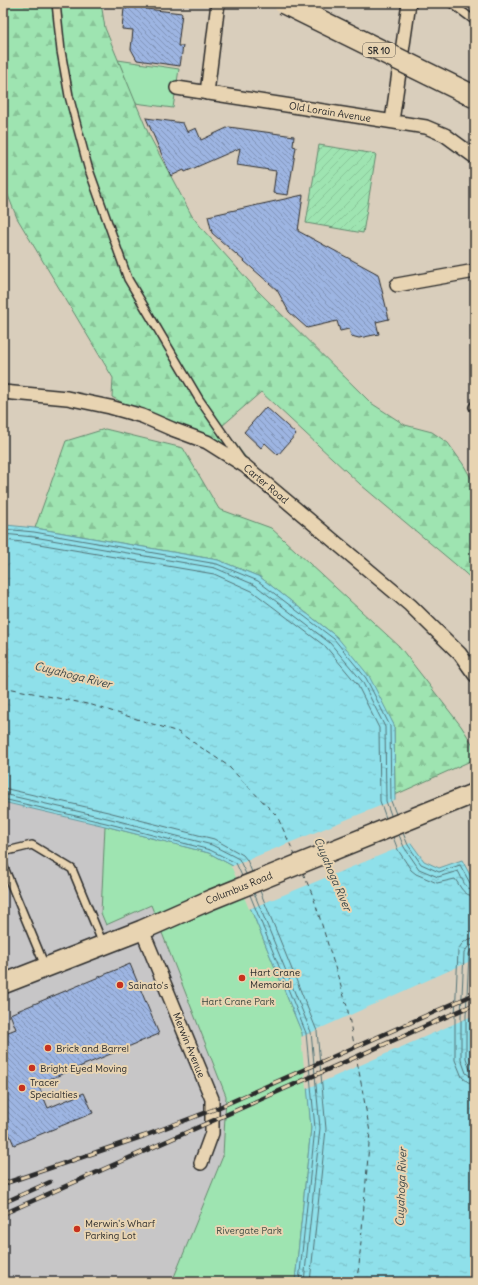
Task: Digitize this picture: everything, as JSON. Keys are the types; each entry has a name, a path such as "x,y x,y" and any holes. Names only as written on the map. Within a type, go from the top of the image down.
{"main road":[{"name":"SR 10","path":"284,3 475,97"}],"street":[{"path":"207,93 218,3"},
{"path":"392,121 409,3"},
{"name":"Old Lorain Avenue","path":"177,88 426,127 445,135 475,157"},
{"path":"397,285 475,271"},
{"name":"Carter Road","path":"3,392 67,398 110,407 142,416 207,442 245,466 410,605 460,654 475,675"},
{"path":"460,654 475,665"},
{"name":"Columbus Road","path":"3,984 142,930 210,900 467,796"},
{"name":"Merwin Avenue","path":"142,930 212,1099 212,1133 201,1163"}],"lane":[{"path":"56,3 61,51 69,96 88,167 128,279 199,398 245,466"},
{"path":"451,3 475,22"},
{"path":"475,404 472,407 475,409"},
{"path":"3,852 32,845 72,869 103,945"},
{"path":"3,865 45,967"}],"shaded area":[{"path":"3,802 105,826 101,913 106,925 151,905 226,1096 223,1156 172,1282 3,1282"}],"green space":[{"path":"3,3 101,3 105,28 149,135 192,216 256,289 371,403 405,425 432,432 448,443 463,464 475,485 475,582 361,485 261,392 222,426 250,463 172,429 112,397 113,378 17,218 3,183"},
{"path":"118,60 179,69 173,108 135,103"},
{"path":"319,145 376,154 363,233 306,223"},
{"path":"105,429 183,448 219,509 271,528 399,646 461,726 475,748 475,759 395,795 394,725 337,637 260,577 218,560 35,528 66,441"},
{"name":"Rivergate Park","path":"105,826 209,853 233,866 303,1035 475,959 475,978 305,1054 311,1128 295,1282 172,1282 223,1156 226,1096 151,905 106,925 101,913"}],"water":[{"name":"Cuyahoga River","path":"3,526 35,528 218,560 260,577 337,637 369,676 394,725 395,800 411,843 424,861 439,868 462,860 475,884 475,936 470,1016 470,1058 475,1073 475,1282 295,1282 311,1128 302,1033 233,866 209,853 105,826 3,802"}],"pier":[{"path":"397,799 413,842 249,909 232,868 230,867"},
{"path":"475,959 472,1016 306,1089 301,1037"}],"building":[{"path":"128,3 147,3 146,9 182,13 178,46 183,46 180,66 137,60 131,49 133,30 122,29 124,8 127,9"},
{"path":"146,118 183,123 187,132 196,128 201,140 229,127 294,136 293,146 296,147 288,195 273,193 276,171 237,165 240,148 185,172 184,170 171,176"},
{"path":"303,195 298,231 378,274 389,319 376,322 379,334 359,338 351,336 349,329 340,331 337,321 307,328 289,312 277,290 212,233 208,216"},
{"path":"266,407 296,434 278,455 265,443 261,448 244,432"},
{"path":"130,964 159,1034 38,1084 48,1108 84,1093 93,1113 14,1145 6,1126 3,1127 3,1034 16,1029 10,1014"}],"ferry route":[{"path":"3,687 92,705 178,732 227,765 277,816 295,855"},
{"path":"303,873 313,896 347,1006 370,1132 359,1266 356,1282"}],"railway":[{"path":"3,1184 144,1136 215,1109 475,994"},
{"path":"3,1214 475,1004"},
{"path":"3,1203 50,1182"}],"place":[{"name":"Hart Crane Memorial","path":"242,978"},
{"name":"Sainato's","path":"120,985"},
{"name":"Brick and Barrel","path":"48,1048"},
{"name":"Bright Eyed Moving","path":"32,1068"},
{"name":"Tracer Specialties","path":"22,1088"},
{"name":"Merwin's Wharf Parking Lot","path":"77,1229"}],"park label":[{"name":"Hart Crane Park","path":"238,1001"}]}
